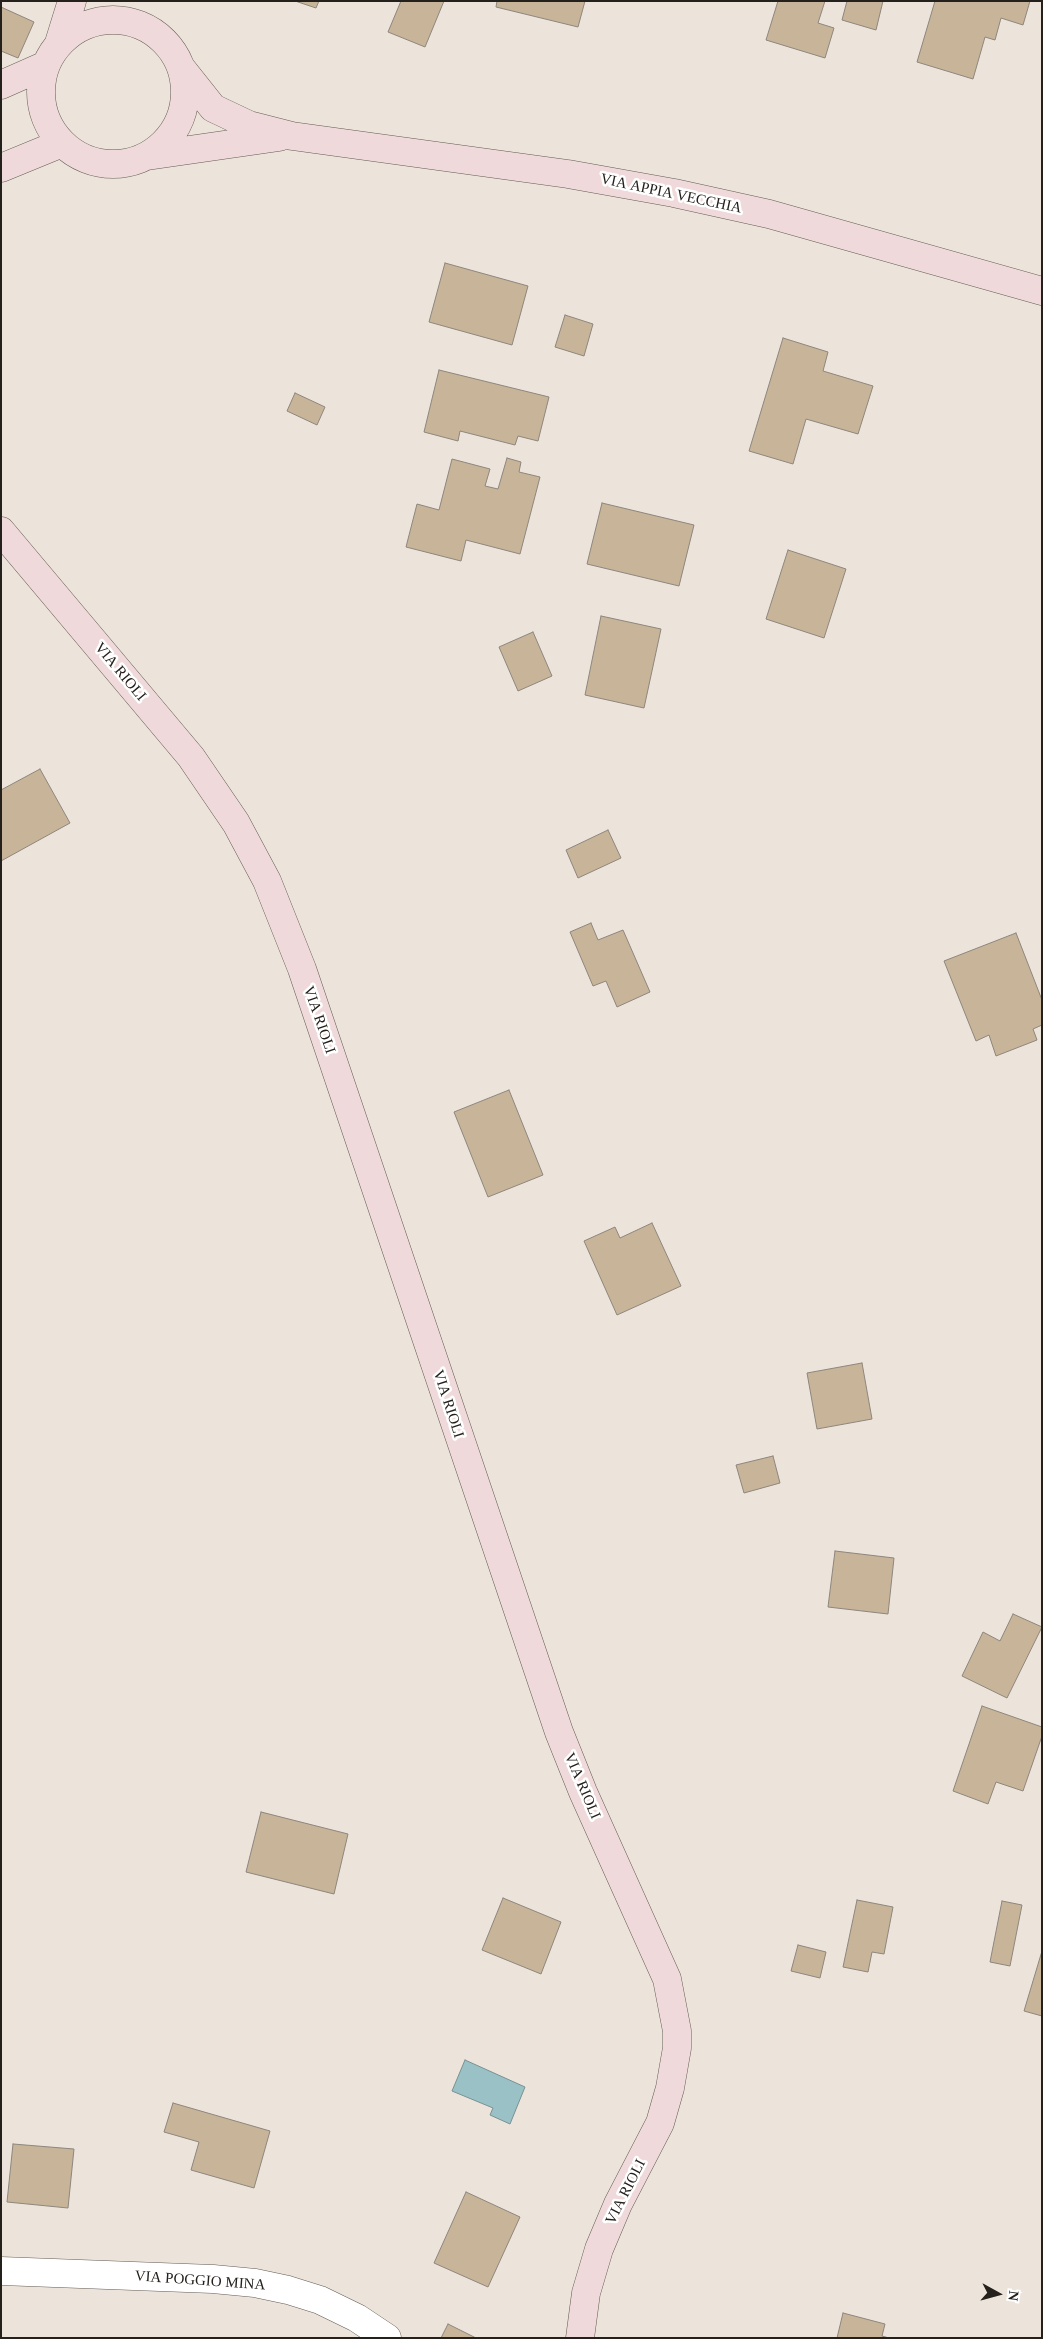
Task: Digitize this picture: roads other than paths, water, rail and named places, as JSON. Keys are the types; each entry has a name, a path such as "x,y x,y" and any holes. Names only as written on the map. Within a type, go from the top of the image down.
{"main road":[{"path":"72,1 41,85 42,106 49,126 62,143 80,157 102,164 126,164 147,156 164,144 176,128 182,115 186,88 182,69 171,47 153,31 127,1"},
{"path":"1,85 52,54 75,30 101,20 114,19 135,22 153,31"},
{"name":"VIA APPIA VECCHIA","path":"182,69 213,108 249,125 292,136 568,174 674,193 769,214 1042,290"},
{"name":"VIA APPIA VECCHIA","path":"147,156 292,136"},
{"path":"1,168 62,143"},
{"name":"VIA RIOLI","path":"1,531 191,757 236,823 267,882 302,969 559,1732 583,1792 667,1979 677,2031 675,2061 670,2088 660,2123 618,2204 598,2248 586,2293 580,2338"}],"street":[{"name":"VIA POGGIO MINA","path":"1,2271 226,2280 271,2286 320,2300 357,2318 387,2338"}],"water":[{"path":"465,2060 525,2087 510,2124 490,2115 493,2108 452,2091"}]}
